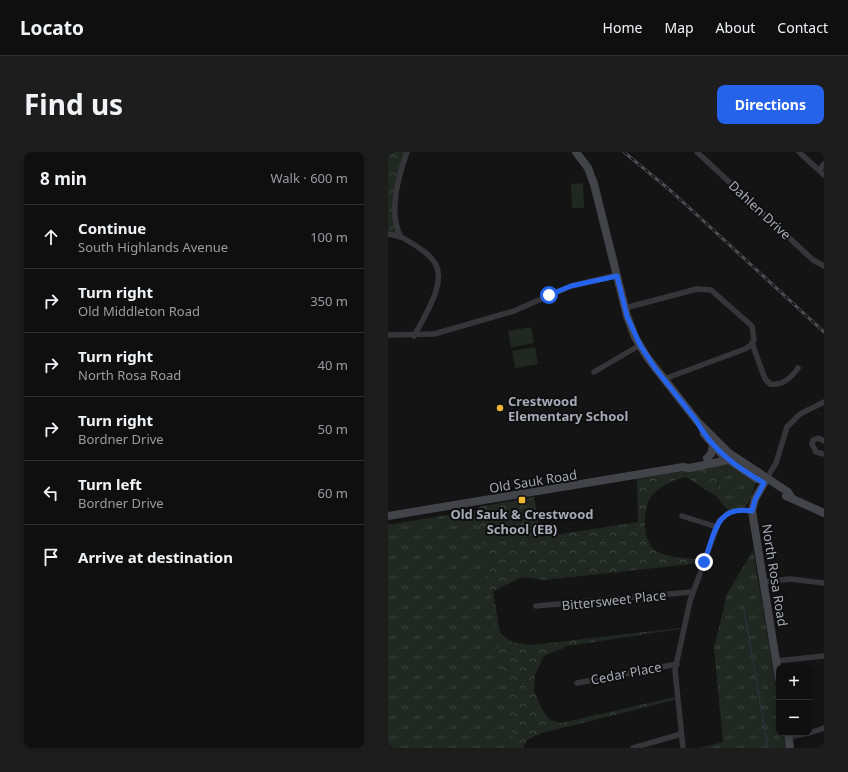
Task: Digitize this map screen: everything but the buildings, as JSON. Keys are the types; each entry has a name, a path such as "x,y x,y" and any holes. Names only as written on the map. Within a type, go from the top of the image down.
{"street":[{"path":"401,237 393,224 392,206 400,171 407,152"},
{"path":"576,152 588,168 594,184 625,308 632,330 640,345 664,379 727,456"},
{"name":"Dahlen Drive","path":"697,152 813,260 824,266"},
{"path":"799,152 824,175"},
{"path":"819,170 824,164"},
{"path":"388,234 401,237 426,254 433,260 438,270 439,278 436,288 427,312 414,336"},
{"path":"388,335 414,336 434,334 530,305 571,286 617,276"},
{"path":"625,308 697,289 707,288 752,326 754,334 752,343 765,379 770,384 776,384 788,380 798,368"},
{"path":"664,379 745,349 752,343"},
{"path":"594,372 640,345"},
{"path":"765,481 776,463 787,427 800,414 824,402"},
{"path":"697,421 700,428 713,446 784,495 824,513"},
{"path":"824,441 818,438 813,440 812,444 816,452 824,454"},
{"path":"707,458 711,454 713,446"},
{"name":"Old Sauk Road","path":"388,516 682,467 707,458 727,456"},
{"name":"Old Sauk Road","path":"682,467 690,468 727,456"},
{"name":"North Rosa Road","path":"765,481 755,500 752,511 776,664"},
{"path":"683,748 675,670 692,592 719,521 727,513 740,510 752,511"},
{"path":"682,516 717,527"},
{"path":"764,582 790,579 824,583"},
{"name":"Bittersweet Place","path":"536,606 692,592"},
{"path":"776,661 824,656"},
{"name":"Cedar Place","path":"576,683 676,664"},
{"path":"812,732 824,728"},
{"path":"633,748 681,734"},
{"path":"788,736 790,748"}],"green space":[{"path":"388,152 405,152 394,193 393,214 397,234 388,232"},
{"path":"583,183 584,208 572,208 571,184"},
{"path":"531,327 534,343 511,348 508,331"},
{"path":"535,347 538,364 515,368 512,351"},
{"path":"722,465 716,496 686,477 668,483 653,494 649,499 645,515 648,540 656,551 672,556 701,560 701,563 544,580 522,577 493,591 500,633 512,642 531,645 680,628 568,646 544,656 535,675 534,690 541,708 550,720 561,723 675,697 675,700 542,733 527,740 523,748 484,748 388,633 388,525 478,510 478,507 534,497 541,537 638,522 637,479"},
{"path":"722,465 730,465 755,482 750,498 745,507 727,509 716,496"},
{"path":"478,510 514,748 388,748 388,525"},
{"path":"753,550 776,688 776,736 784,736 786,748 699,748 723,742 714,648 727,594"}],"waterway":[{"path":"744,609 768,748"}],"railway":[{"path":"624,152 671,191 824,332"}],"place":[{"name":"Crestwood Elementary School","path":"500,408"},
{"name":"Old Sauk & Crestwood School (EB)","path":"522,500"}],"route":[{"path":"549,295 571,286 617,276 632,330 647,357 696,420 713,446 728,460 764,483 752,506 752,511 731,511 723,516 719,521 704,562"}]}
